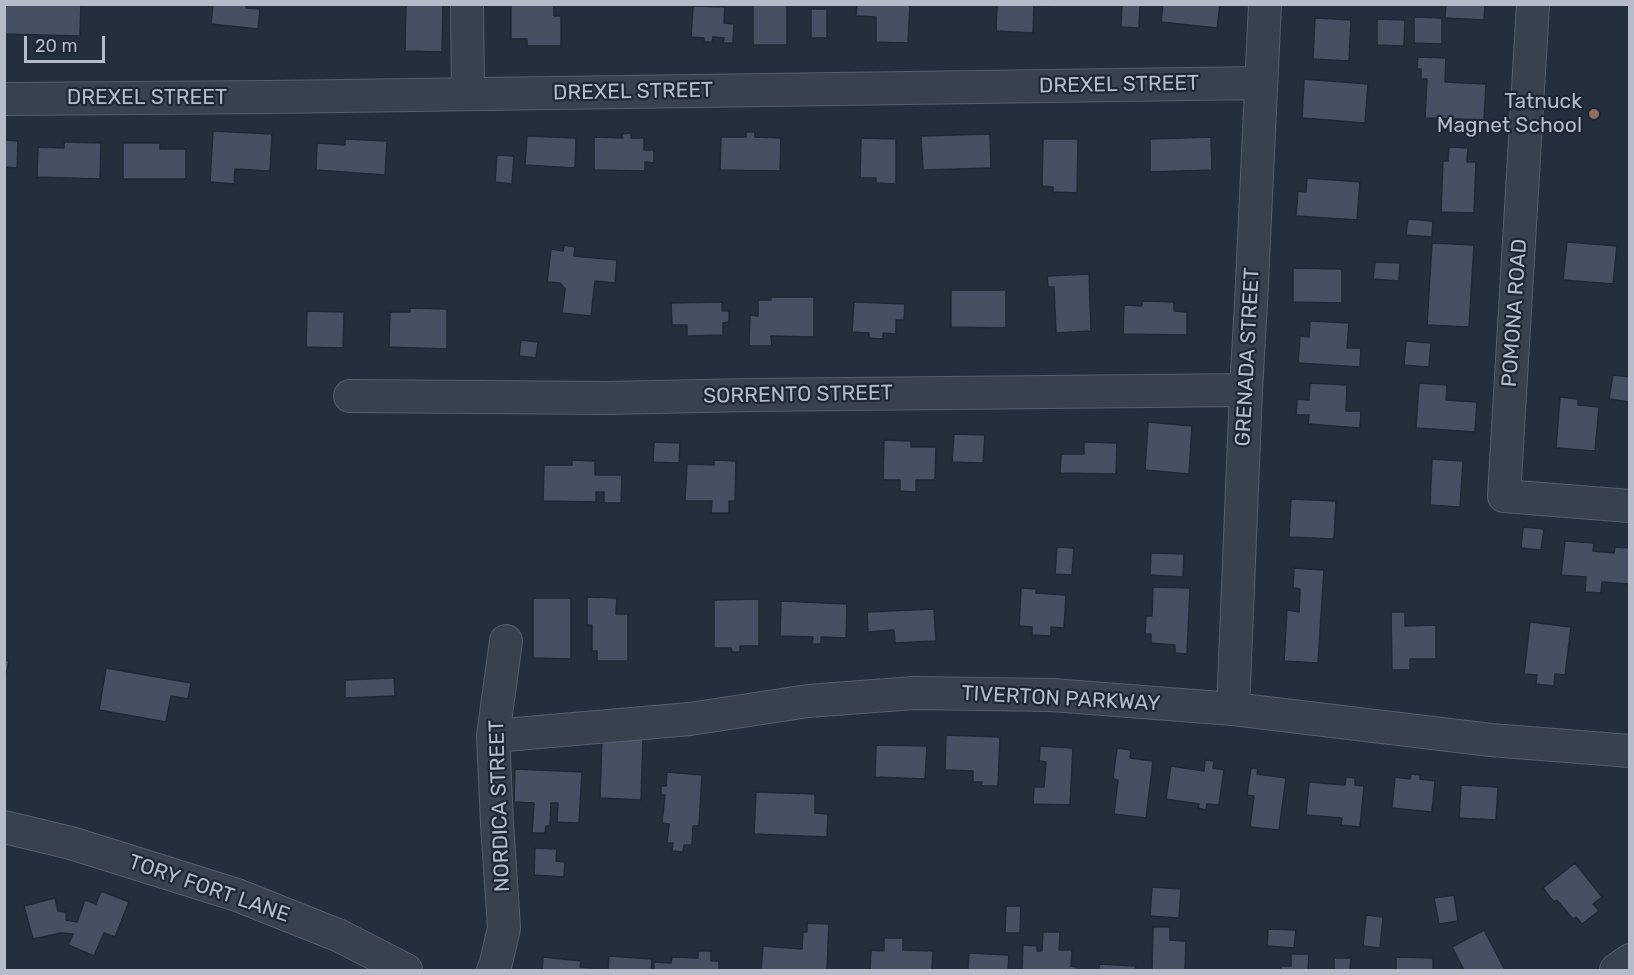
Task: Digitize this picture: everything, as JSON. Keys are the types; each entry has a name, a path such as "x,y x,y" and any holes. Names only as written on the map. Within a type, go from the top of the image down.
{"street":[{"path":"467,4 468,94"},
{"name":"GRENADA STREET","path":"1233,709 1264,4"},
{"name":"POMONA ROAD","path":"1533,4 1504,496 1629,506"},
{"name":"DREXEL STREET","path":"4,99 1261,83"},
{"name":"SORRENTO STREET","path":"350,396 607,398 1246,390"},
{"name":"NORDICA STREET","path":"493,970 504,928 493,736 506,641"},
{"name":"TIVERTON PARKWAY","path":"493,736 690,718 808,701 914,693 1052,695 1233,709 1491,740 1629,751"},
{"name":"TORY FORT LANE","path":"4,827 71,843 237,895 340,936 406,970"},
{"path":"1616,970 1629,960"}],"building":[{"path":"4,4 81,4 80,36 4,34"},
{"path":"213,4 247,4 246,8 260,9 258,29 211,24"},
{"path":"406,4 443,4 442,52 405,51"},
{"path":"511,4 554,4 554,16 561,16 561,46 527,46 527,39 511,39"},
{"path":"753,4 787,4 787,45 753,45"},
{"path":"857,4 910,4 908,43 876,42 876,17 856,16"},
{"path":"997,4 1050,4 1050,6 1034,5 1033,33 996,31"},
{"path":"1122,4 1140,4 1139,28 1121,27"},
{"path":"1163,4 1220,4 1217,28 1161,22"},
{"path":"1446,4 1485,4 1484,20 1445,18"},
{"path":"693,6 725,7 724,23 734,24 733,43 723,43 724,38 713,37 712,42 704,42 704,38 691,37"},
{"path":"811,9 827,9 827,38 811,38"},
{"path":"1414,17 1442,18 1442,44 1414,43"},
{"path":"1315,18 1351,20 1349,61 1313,59"},
{"path":"1377,19 1405,20 1404,46 1377,45"},
{"path":"1418,57 1446,58 1445,82 1486,84 1484,120 1425,118 1427,79 1421,79 1421,69 1417,69"},
{"path":"1304,79 1368,84 1365,123 1302,118"},
{"path":"213,131 272,134 270,171 235,169 234,184 210,182"},
{"path":"746,132 755,132 755,137 781,138 780,171 720,170 721,137 746,137"},
{"path":"631,133 631,138 644,138 644,150 654,150 654,163 645,162 645,171 594,170 594,137 623,138 622,134"},
{"path":"990,134 991,168 923,170 921,136"},
{"path":"527,136 576,138 575,168 525,165"},
{"path":"1211,137 1212,170 1150,172 1150,139"},
{"path":"861,138 896,139 896,184 876,183 876,178 860,178"},
{"path":"345,139 387,141 385,175 316,170 317,143 345,145"},
{"path":"1043,139 1078,139 1077,193 1053,192 1053,187 1042,186"},
{"path":"4,140 18,141 17,168 4,167"},
{"path":"64,142 101,143 100,179 37,177 38,147 64,148"},
{"path":"123,143 160,143 160,149 186,149 186,179 123,179"},
{"path":"1449,147 1468,148 1467,162 1476,162 1474,213 1441,212 1443,161 1448,161"},
{"path":"497,155 514,156 512,184 495,182"},
{"path":"1307,178 1360,182 1357,220 1296,216 1298,191 1306,192"},
{"path":"1408,219 1433,221 1432,237 1406,235"},
{"path":"1567,242 1617,246 1613,284 1563,280"},
{"path":"1432,243 1474,245 1469,327 1427,325"},
{"path":"564,245 575,247 574,256 617,260 615,283 595,281 591,316 562,313 565,289 560,283 547,282 551,249 563,251"},
{"path":"1375,262 1400,263 1399,281 1373,279"},
{"path":"1293,268 1342,269 1342,303 1293,302"},
{"path":"1089,274 1091,331 1056,333 1054,287 1048,287 1047,276"},
{"path":"951,290 1006,290 1006,328 951,327"},
{"path":"771,297 814,297 814,337 771,336 772,346 749,346 750,315 758,316 758,300 771,300"},
{"path":"1142,301 1174,302 1174,311 1187,312 1187,335 1123,334 1124,305 1142,306"},
{"path":"722,302 722,311 729,311 729,322 723,323 723,335 687,336 687,325 672,325 671,303"},
{"path":"854,302 905,304 904,320 896,320 896,334 883,333 883,339 869,338 869,333 852,332"},
{"path":"410,308 447,309 447,349 389,347 390,312 410,312"},
{"path":"307,311 344,312 343,348 306,347"},
{"path":"1310,321 1349,323 1347,348 1361,348 1360,367 1298,363 1300,336 1309,337"},
{"path":"521,340 538,342 536,358 519,356"},
{"path":"1406,341 1431,343 1429,367 1404,365"},
{"path":"1613,375 1630,377 1630,402 1609,399"},
{"path":"1310,383 1347,385 1346,411 1361,411 1360,428 1308,424 1309,415 1296,415 1297,399 1309,400"},
{"path":"1419,383 1447,385 1446,400 1477,402 1475,432 1416,428"},
{"path":"1560,397 1578,399 1578,405 1599,407 1595,451 1556,448"},
{"path":"1148,422 1192,426 1189,474 1145,470"},
{"path":"954,434 985,435 983,463 952,462"},
{"path":"884,440 911,441 911,447 936,447 935,480 916,480 916,492 900,491 900,480 883,480"},
{"path":"654,442 680,443 679,463 653,462"},
{"path":"1084,442 1117,443 1116,474 1060,473 1061,454 1084,454"},
{"path":"1432,459 1463,461 1460,507 1430,505"},
{"path":"572,460 595,461 595,475 622,475 621,503 604,503 604,492 596,492 596,502 543,501 544,465 572,465"},
{"path":"714,460 736,461 735,501 729,501 729,513 711,513 712,501 685,501 687,464 714,465"},
{"path":"1291,499 1336,501 1334,539 1289,537"},
{"path":"1523,527 1544,529 1541,550 1521,548"},
{"path":"1565,541 1594,543 1593,551 1614,553 1615,547 1630,548 1630,584 1602,582 1601,593 1585,592 1586,577 1561,575"},
{"path":"1057,547 1074,548 1072,575 1055,574"},
{"path":"1151,553 1184,554 1183,577 1150,575"},
{"path":"1294,568 1324,570 1318,663 1284,661 1287,610 1299,612 1300,589 1293,588"},
{"path":"1153,587 1190,588 1187,654 1175,653 1175,645 1151,643 1151,634 1145,634 1146,616 1152,616"},
{"path":"1021,588 1036,589 1036,593 1066,595 1064,628 1051,627 1051,636 1032,635 1032,627 1019,626"},
{"path":"587,597 617,598 616,614 628,614 628,661 597,661 597,651 592,651 592,625 587,625"},
{"path":"533,598 571,598 571,659 533,658"},
{"path":"759,599 759,646 740,646 740,652 732,652 731,648 714,648 714,600"},
{"path":"781,601 847,604 846,638 821,637 821,644 812,644 813,637 780,636"},
{"path":"934,609 936,641 895,643 894,630 868,632 867,612"},
{"path":"1391,612 1405,612 1405,626 1436,625 1436,659 1410,659 1410,670 1392,670"},
{"path":"1530,622 1571,627 1565,675 1555,674 1554,686 1536,684 1537,675 1524,674"},
{"path":"4,660 9,661 4,685"},
{"path":"106,668 191,683 188,699 171,696 166,722 99,710"},
{"path":"394,678 395,696 345,698 345,680"},
{"path":"946,735 1000,737 998,786 981,786 982,782 973,782 973,771 945,770"},
{"path":"602,738 643,739 641,800 600,798"},
{"path":"876,745 927,746 925,779 875,777"},
{"path":"1040,746 1073,748 1070,805 1033,804 1034,787 1044,787 1046,762 1039,761"},
{"path":"1117,748 1131,750 1130,758 1153,761 1146,818 1114,814 1118,780 1113,779"},
{"path":"1205,760 1214,761 1213,768 1224,770 1219,805 1207,804 1206,810 1198,808 1199,804 1166,799 1171,766 1204,771"},
{"path":"1251,768 1258,769 1257,774 1286,778 1279,830 1250,827 1254,796 1247,795"},
{"path":"515,769 582,772 579,823 557,822 558,803 551,803 550,826 546,826 545,833 532,833 534,803 514,802"},
{"path":"667,772 702,775 699,826 693,826 692,845 684,845 683,852 672,851 673,843 667,843 669,824 662,823 665,795 661,795 661,786 666,786"},
{"path":"1411,774 1420,775 1420,779 1435,781 1432,812 1392,808 1395,777 1410,779"},
{"path":"1346,777 1355,778 1355,785 1364,786 1360,827 1341,825 1342,818 1306,815 1309,782 1345,785"},
{"path":"1461,785 1498,787 1496,820 1459,818"},
{"path":"756,792 815,794 815,813 828,814 827,837 754,834"},
{"path":"535,848 557,849 556,861 565,862 564,877 534,875"},
{"path":"1575,863 1602,897 1593,904 1599,911 1582,924 1576,917 1573,919 1557,900 1554,902 1543,888"},
{"path":"1152,887 1181,889 1179,918 1150,916"},
{"path":"101,891 129,902 115,937 104,933 94,956 68,945 73,934 61,933 33,939 24,906 55,898 58,911 66,912 66,920 77,922 85,900 96,904"},
{"path":"1454,895 1458,921 1439,924 1434,898"},
{"path":"1006,906 1021,906 1020,933 1005,933"},
{"path":"1366,915 1383,917 1380,948 1363,946"},
{"path":"807,923 829,924 827,970 761,970 763,946 802,949 803,932 807,932"},
{"path":"1153,927 1170,927 1170,940 1186,941 1185,970 1152,970"},
{"path":"1268,929 1296,930 1294,948 1267,946"},
{"path":"1484,930 1505,970 1464,970 1452,947"},
{"path":"1043,932 1060,932 1059,950 1072,950 1071,966 1077,967 1077,970 1022,970 1023,945 1037,946 1037,951 1042,951"},
{"path":"884,938 903,938 903,950 933,951 932,970 870,970 871,950 884,951"},
{"path":"698,951 711,951 711,961 719,961 719,970 654,970 654,962 671,963 672,957 698,958"},
{"path":"969,953 1009,955 1008,970 968,970"},
{"path":"1291,954 1309,954 1308,970 1281,970 1281,966 1291,966"},
{"path":"609,956 652,959 651,970 608,970"},
{"path":"543,957 581,961 580,967 591,968 590,970 542,970"},
{"path":"1396,957 1433,958 1433,970 1396,970"},
{"path":"1334,958 1351,958 1350,970 1334,970"},
{"path":"1099,964 1136,966 1135,970 1099,970"}],"place":[{"name":"Tatnuck Magnet School","path":"1594,114"}]}
